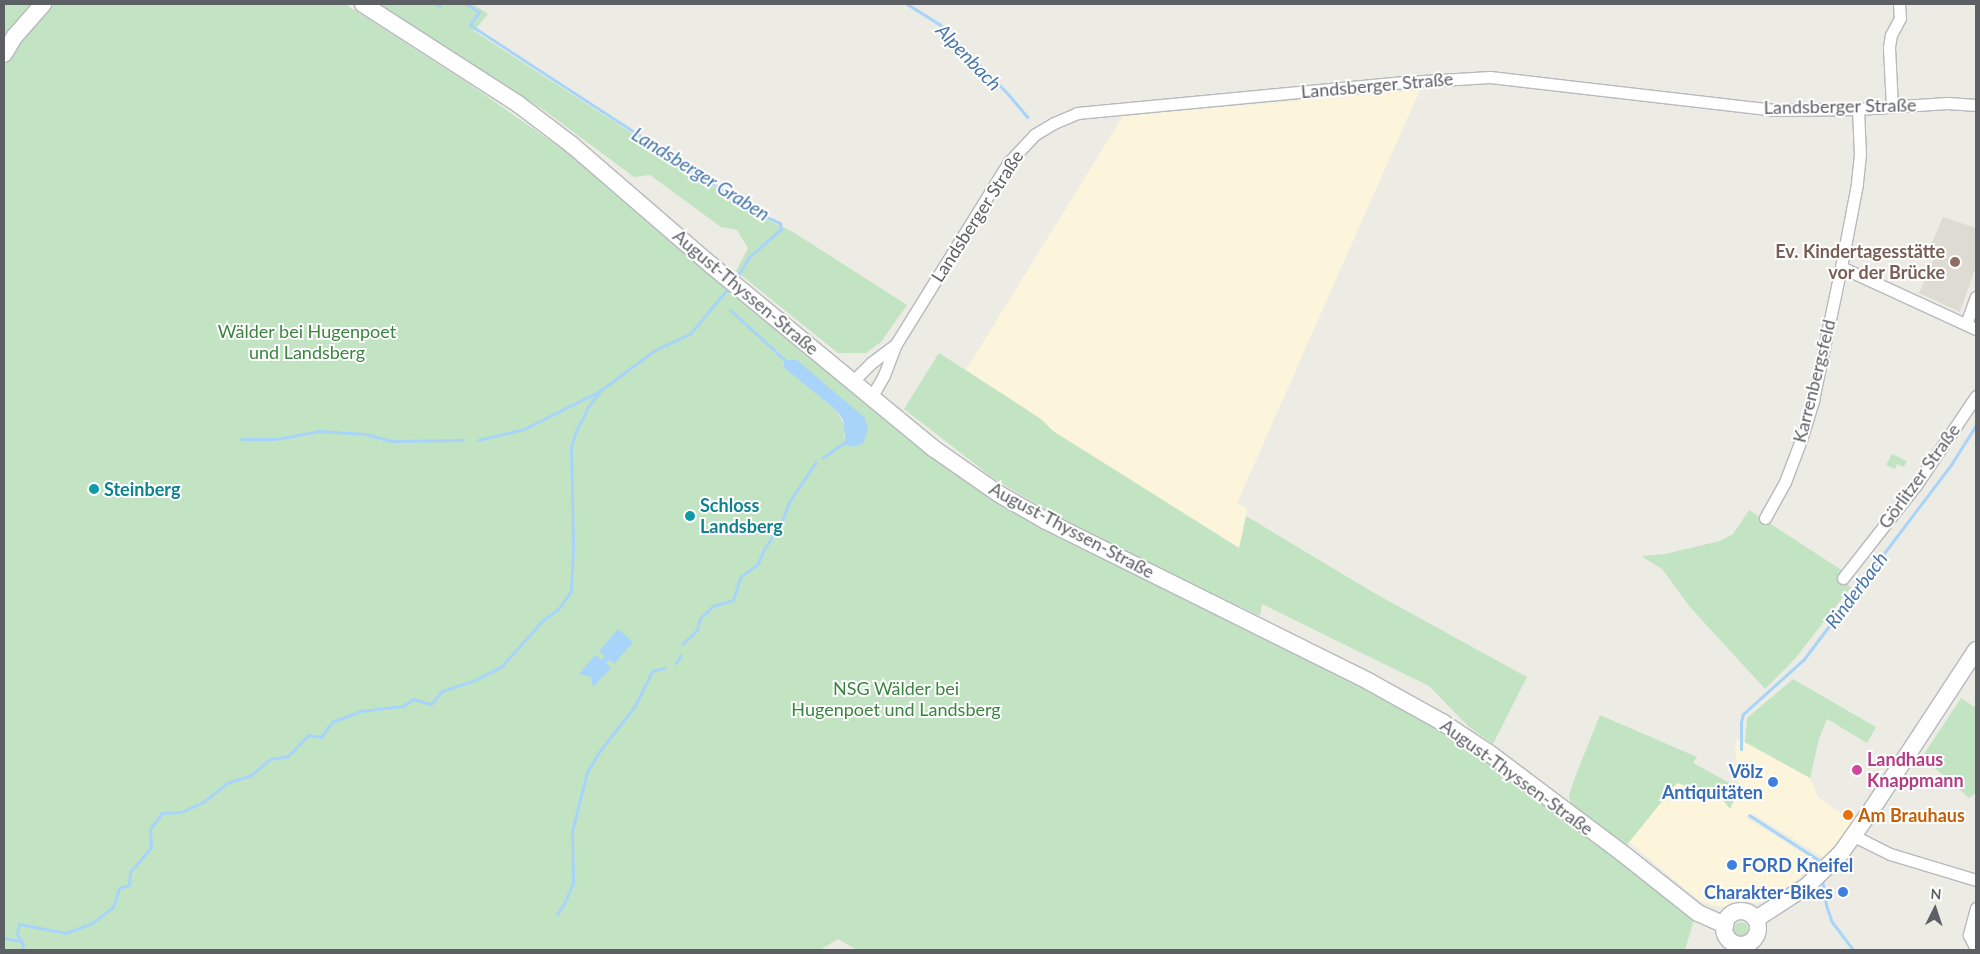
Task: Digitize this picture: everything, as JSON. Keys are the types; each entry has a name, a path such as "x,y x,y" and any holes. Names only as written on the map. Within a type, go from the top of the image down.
{"main road":[{"path":"4,54 15,36 43,4"},
{"name":"August-Thyssen-Straße","path":"363,4 518,104 572,146 716,269 933,448 999,494 1030,512 1368,681 1442,722 1505,764 1698,913 1725,925"},
{"path":"1756,919 1821,874 1854,836 1976,650"},
{"path":"1738,912 1748,913 1756,919 1758,930 1756,938 1747,944 1739,948 1726,936 1725,925 1731,915 1738,912"}],"street":[{"path":"1892,107 1889,47 1891,35 1900,18 1899,4"},
{"name":"Landsberger Straße","path":"872,396 884,374 896,344 1009,162 1034,135 1054,123 1077,113 1373,85 1490,77 1776,110 1858,109 1947,103 1976,104"},
{"name":"Karrenbergsfeld","path":"1765,518 1785,482 1814,400 1857,184 1860,154 1858,109"},
{"path":"1841,267 1971,327 1976,297"},
{"name":"Landsberger Straße","path":"853,381 870,363 896,344"},
{"name":"Görlitzer Straße","path":"1843,578 1916,484 1976,396"},
{"path":"1854,836 1890,854 1976,880"},
{"path":"1976,908 1969,935 1976,949"}],"shaded area":[{"path":"1420,90 1237,503 1247,509 1240,548 1053,431 1041,419 966,370 1123,116"},
{"name":"Ev. Kindertagesstätte vor der Brücke","path":"1943,217 1976,228 1976,266 1960,312 1919,293 1934,259 1930,247"},
{"path":"1738,739 1810,778 1818,797 1858,825 1824,858 1753,814 1745,817 1814,860 1816,865 1790,885 1759,903 1738,902 1724,907 1714,906 1700,901 1629,842 1677,783 1721,798 1731,809 1739,788 1735,745"}],"green space":[{"name":"NSG Wälder bei Hugenpoet und Landsberg","path":"4,4 345,4 469,84 581,162 996,496 1402,706 1485,758 1695,916 1685,950 857,950 838,939 820,950 4,950","holes":["785,360 868,430 844,438 845,427 836,410 783,367"]},
{"path":"379,4 473,4 488,14 474,31 760,216 793,232 907,305 881,342 866,353 838,353 736,271 748,248 737,230 721,227 650,175 634,177 545,111"},
{"path":"939,353 1041,419 1053,431 1239,548 1246,516 1376,594 1527,677 1493,744 1469,727 1429,686 1262,604 1260,616 1077,529 993,478 904,409"},
{"path":"1892,454 1907,461 1904,467 1897,464 1895,469 1886,465"},
{"path":"1749,510 1843,571 1838,578 1851,587 1794,660 1765,689 1690,607 1662,569 1641,556 1665,554 1720,541 1733,534"},
{"path":"1793,679 1876,727 1867,743 1827,719 1819,739 1810,778 1745,742 1747,718"},
{"path":"1961,698 1976,708 1976,793 1969,798 1922,757"},
{"path":"1600,715 1697,757 1693,763 1739,788 1730,809 1721,798 1677,783 1625,847 1571,806 1569,795"},
{"path":"1741,922 1746,924 1748,929 1746,934 1741,936 1736,934 1734,929 1736,924"}],"water":[{"path":"785,360 797,360 865,418 868,430 863,443 854,447 846,445 843,420 836,410 783,367"},
{"path":"618,629 633,642 614,664 610,660 606,663 611,668 593,687 591,677 579,674 595,655 602,660 605,656 599,651"}],"waterway":[{"name":"Alpenbach","path":"436,4 439,6 440,4"},
{"name":"Landsberger Graben","path":"466,4 479,12 470,25 762,215 780,223 781,229 749,257 736,279"},
{"name":"Alpenbach","path":"907,4 939,24 1008,94 1027,117"},
{"name":"Landsberger Graben","path":"4,938 21,941 17,934 19,924 66,933 92,923 113,907 119,888 129,885 130,872 151,848 150,829 162,813 181,812 203,802 227,783 251,775 270,759 288,756 308,735 321,737 332,722 361,711 403,706 413,699 431,704 442,691 475,680 502,666 541,622 559,608 571,591 573,548 571,447 576,431 588,407 601,390 655,350 690,334 729,287"},
{"path":"730,310 785,360"},
{"path":"478,440 524,429 600,391"},
{"name":"Rinderbach","path":"1741,749 1741,722 1743,714 1804,659 1952,463 1976,425"},
{"path":"241,439 276,439 319,431 365,434 392,441 463,440"},
{"path":"822,458 845,442"},
{"path":"682,644 697,630 700,618 713,606 733,600 741,576 757,565 764,549 781,524 789,502 816,462"},
{"path":"676,663 681,655"},
{"path":"557,914 564,904 573,883 572,831 587,772 599,752 635,706 652,671 665,668"},
{"name":"Rinderbach","path":"1749,815 1817,859 1819,865"},
{"name":"Rinderbach","path":"1822,879 1826,905 1832,922 1853,950"},
{"path":"21,941 23,944 22,950"}],"place":[{"name":"Ev. Kindertagesstätte vor der Brücke","path":"1955,262"},
{"name":"Steinberg","path":"94,489"},
{"name":"Schloss Landsberg","path":"690,516"},
{"name":"Landhaus Knappmann","path":"1857,770"},
{"name":"Völz Antiquitäten","path":"1773,782"},
{"name":"Am Brauhaus","path":"1848,815"},
{"name":"FORD Kneifel","path":"1732,865"},
{"name":"Charakter-Bikes","path":"1843,892"}],"park label":[{"name":"Wälder bei Hugenpoet und Landsberg","path":"307,342"}]}
